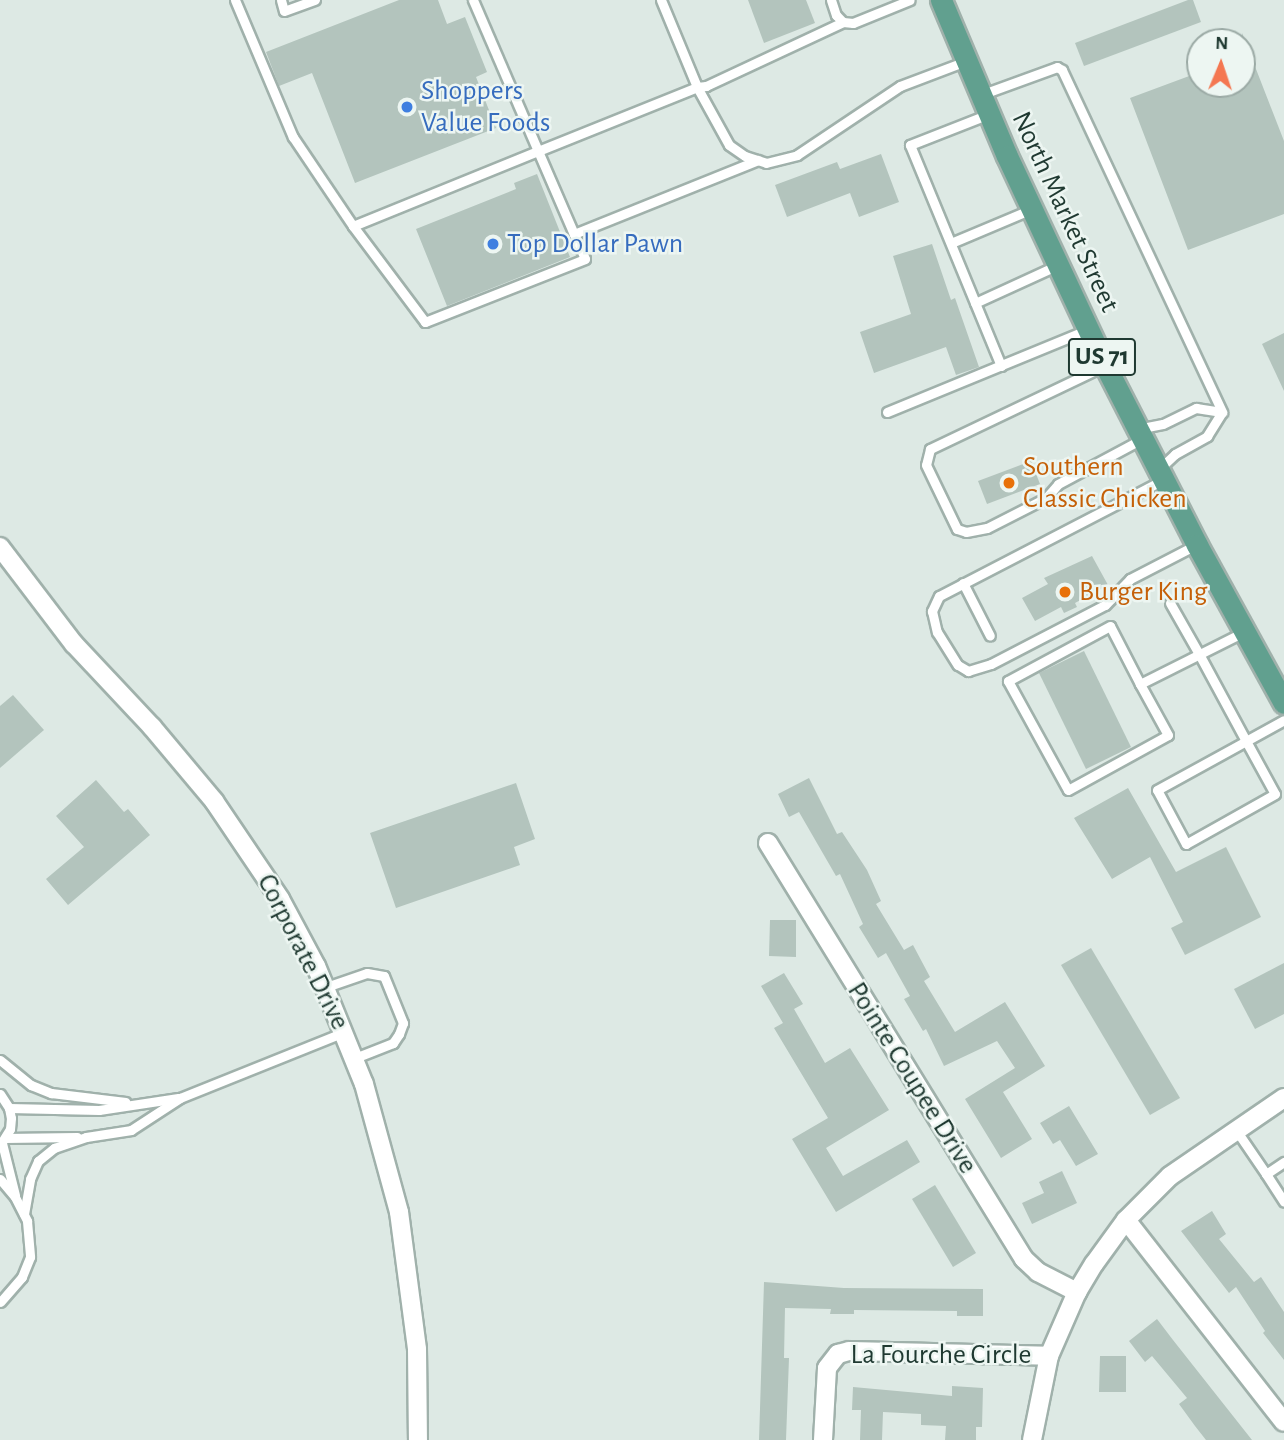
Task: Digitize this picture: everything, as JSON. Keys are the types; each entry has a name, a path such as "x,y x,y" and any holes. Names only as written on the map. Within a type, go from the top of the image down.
{"main road":[{"name":"North Market Street","path":"941,0 1032,209 1105,365 1197,545 1284,703"}],"street":[{"name":"Corporate Drive","path":"0,547 46,611 183,764 243,840 280,900 326,987 355,1058 380,1135 407,1258 417,1349 418,1440"},
{"name":"Pointe Coupee Drive","path":"768,843 1024,1259 1038,1272 1077,1292"},
{"path":"1032,1440 1049,1356 1077,1292 1126,1220 1152,1192 1190,1159 1284,1098"},
{"path":"1126,1220 1284,1422"},
{"name":"La Fourche Circle","path":"823,1440 827,1368 838,1353 849,1351 1049,1356"}],"lane":[{"path":"235,0 293,137 353,226 425,322 585,259 473,0"},
{"path":"281,0 284,11 315,0"},
{"path":"661,0 697,87 729,145 745,156 765,163 797,155 900,86 967,61"},
{"path":"831,0 836,15 843,22"},
{"path":"353,226 697,87 706,86 843,22 853,23 910,0"},
{"path":"1001,366 910,145 1057,67 1062,70 1222,412"},
{"path":"574,234 758,160"},
{"path":"951,243 1032,209"},
{"path":"975,303 1058,265"},
{"path":"887,412 1089,330"},
{"path":"1105,365 930,449 926,465 957,529 966,532 987,528 1046,498 1058,484 1139,434 1196,408 1222,412"},
{"path":"1197,545 1130,579 1105,605 991,664 968,671 958,665 937,632 932,611 939,596 1161,475 1175,454 1208,436 1222,412"},
{"path":"962,583 990,636"},
{"path":"1170,603 1246,741 1280,792 1186,844 1157,790 1246,741 1284,720"},
{"path":"1110,626 1140,684 1168,735 1068,790 1008,681 1110,626"},
{"path":"1140,684 1244,632"},
{"path":"326,987 367,973 384,976 403,1023 393,1043 355,1058"},
{"path":"3,1142 86,1137 131,1130 180,1098 345,1032"},
{"path":"0,1060 31,1084 51,1093 134,1102"},
{"path":"0,1094 9,1108 11,1118 3,1142 15,1197"},
{"path":"9,1108 99,1110 134,1102 180,1098"},
{"path":"1236,1130 1284,1202"},
{"path":"24,1214 30,1179 38,1161 54,1148 86,1137"},
{"path":"1266,1174 1284,1162"},
{"path":"0,1179 15,1197 24,1214 30,1237 30,1257 22,1277 0,1301"}],"building":[{"name":"Shoppers Value Foods","path":"399,0 438,0 447,24 465,17 487,72 476,77 496,128 355,183 312,73 279,86 266,52"},
{"path":"748,0 806,0 815,23 764,43"},
{"path":"1193,0 1201,22 1084,66 1075,43"},
{"path":"1256,69 1284,141 1284,214 1188,250 1130,98 1186,77 1186,98 1256,98"},
{"path":"881,154 899,202 859,217 850,193 787,217 775,185 837,162 840,169"},
{"name":"Top Dollar Pawn","path":"537,174 570,257 447,306 416,229 516,189 514,183"},
{"path":"932,244 951,300 955,298 979,367 956,375 946,347 874,373 860,332 911,314 893,256"},
{"path":"1284,333 1284,391 1262,344"},
{"name":"Southern Classic Chicken","path":"1031,461 1040,484 987,504 978,481"},
{"name":"Burger King","path":"1092,556 1108,585 1075,603 1077,607 1064,613 1061,607 1035,621 1022,598 1048,584 1044,578"},
{"path":"1084,651 1131,747 1086,769 1039,673"},
{"path":"13,695 44,730 0,768 0,706"},
{"path":"809,778 837,834 842,832 867,870 881,901 876,904 904,950 913,945 930,977 924,981 955,1032 1005,1002 1045,1066 1003,1092 1032,1139 1001,1158 965,1099 1015,1068 997,1041 944,1066 926,1029 923,1031 904,999 910,996 886,953 878,958 859,927 863,924 840,874 836,876 799,812 789,817 778,794"},
{"path":"96,780 124,812 128,809 150,835 68,905 46,879 84,847 56,816"},
{"path":"516,783 535,839 514,847 520,865 396,908 370,833"},
{"path":"1128,788 1176,872 1226,847 1261,917 1185,955 1171,928 1183,922 1150,857 1112,879 1074,818"},
{"path":"770,920 796,920 796,957 769,956"},
{"path":"1091,948 1180,1098 1150,1115 1061,965"},
{"path":"1284,963 1284,1014 1255,1029 1234,989"},
{"path":"784,973 803,1004 794,1009 825,1063 850,1048 889,1110 826,1148 843,1176 907,1140 920,1162 836,1212 792,1139 828,1118 774,1028 783,1023 761,986"},
{"path":"1069,1106 1098,1154 1076,1166 1060,1140 1053,1144 1040,1123"},
{"path":"1062,1171 1077,1203 1032,1224 1022,1203 1044,1193 1039,1182"},
{"path":"935,1185 976,1253 953,1267 912,1199"},
{"path":"1212,1211 1226,1234 1219,1239 1254,1282 1261,1277 1284,1312 1284,1360 1263,1333 1265,1331 1236,1287 1229,1293 1181,1231"},
{"path":"764,1282 844,1288 983,1289 983,1316 957,1316 957,1311 854,1310 854,1314 830,1314 831,1309 785,1308 784,1358 789,1358 786,1440 759,1440"},
{"path":"1157,1319 1252,1440 1206,1440 1195,1426 1179,1404 1187,1398 1152,1356 1145,1362 1129,1341"},
{"path":"1100,1356 1126,1356 1126,1392 1099,1392"},
{"path":"952,1386 983,1388 982,1427 976,1427 976,1440 945,1440 946,1426 921,1425 921,1414 883,1412 882,1440 860,1440 861,1410 852,1410 853,1387 952,1396"}],"place":[{"name":"Shoppers Value Foods","path":"407,107"},
{"name":"Top Dollar Pawn","path":"493,244"},
{"name":"Southern Classic Chicken","path":"1009,483"},
{"name":"Burger King","path":"1065,592"}]}
